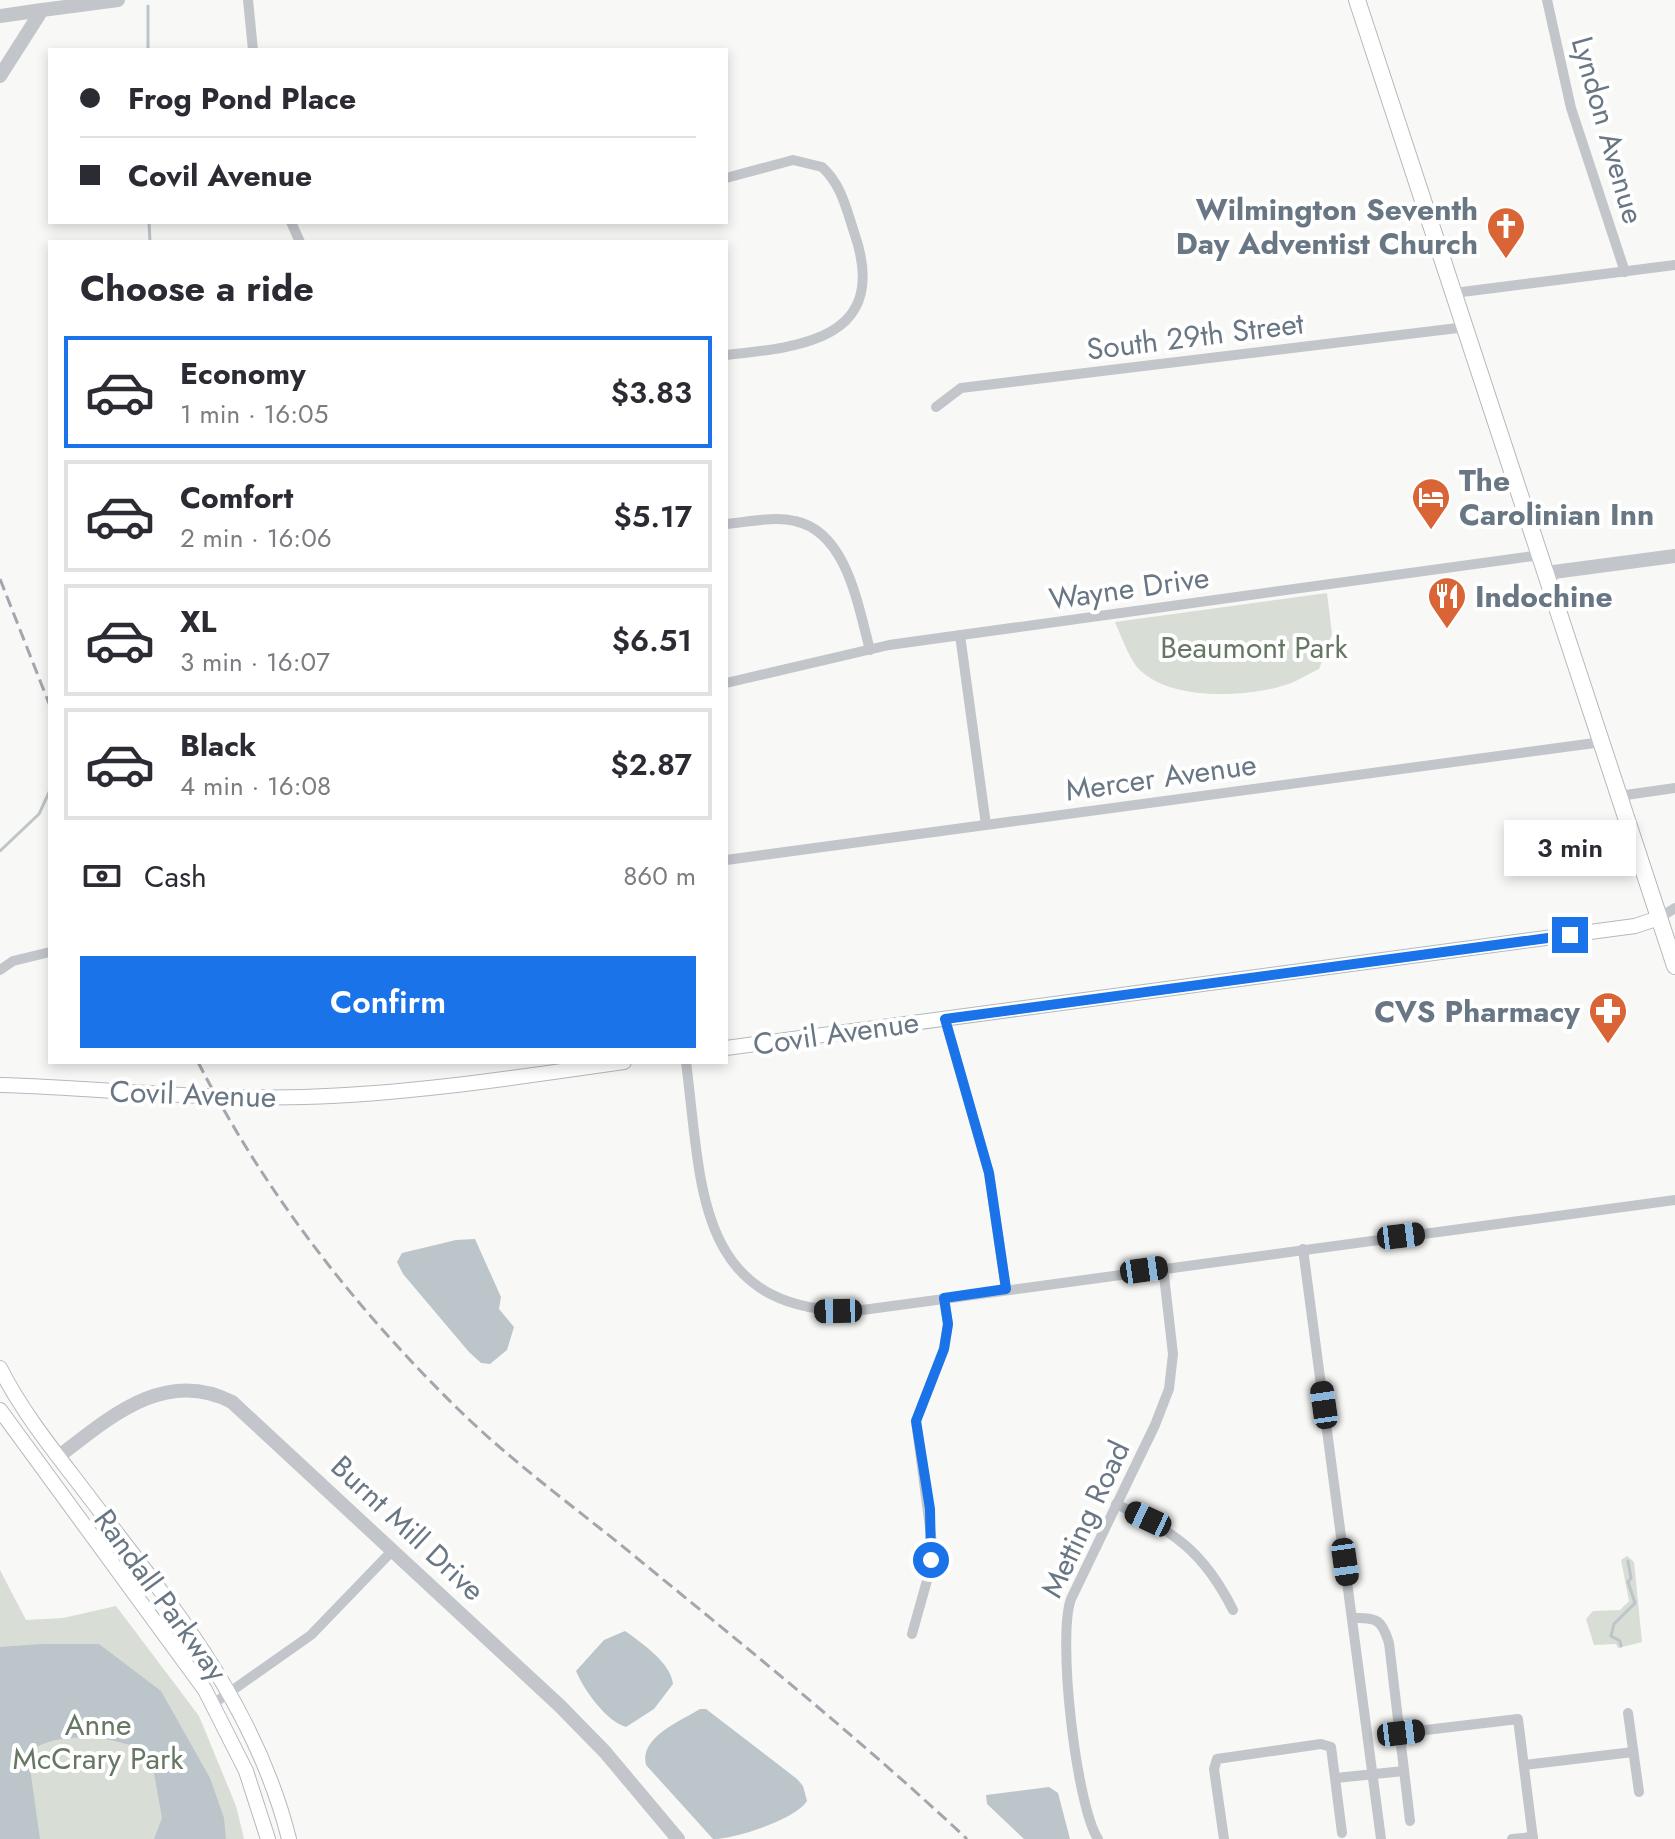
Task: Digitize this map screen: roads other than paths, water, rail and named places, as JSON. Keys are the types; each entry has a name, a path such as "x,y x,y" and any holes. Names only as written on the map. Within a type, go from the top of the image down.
{"main road":[{"path":"1357,0 1675,966"},
{"name":"Covil Avenue","path":"728,1048 1635,926 1659,918"},
{"name":"Covil Avenue","path":"0,1085 166,1094 348,1096 608,1064"},
{"name":"Randall Parkway","path":"0,1368 58,1457 231,1692 262,1755 289,1839"},
{"name":"Randall Parkway","path":"0,1410 213,1704 246,1771 268,1839"}],"street":[{"path":"0,16 118,0"},
{"path":"248,0 253,48"},
{"name":"Lyndon Avenue","path":"1547,0 1571,108 1625,272"},
{"path":"0,76 42,10"},
{"path":"728,177 784,162 802,160 822,167 836,183 860,253 862,281 847,319 833,331 811,342 728,355"},
{"path":"1454,293 1675,265"},
{"name":"South 29th Street","path":"936,407 961,388 1466,327"},
{"path":"728,524 793,520 824,535 842,565 870,650"},
{"name":"Wayne Drive","path":"728,683 870,650 960,635 1540,555"},
{"path":"1546,573 1675,556"},
{"path":"960,635 986,825"},
{"name":"Mercer Avenue","path":"728,860 1602,742"},
{"path":"1619,796 1675,788"},
{"path":"1659,918 1675,908"},
{"path":"0,970 13,961 48,952"},
{"path":"945,1019 989,1173 1006,1289"},
{"path":"686,1064 704,1196 712,1226 739,1272 796,1307 820,1311 855,1311 1675,1200"},
{"path":"1303,1249 1381,1839"},
{"name":"Metting Road","path":"1098,1839 1089,1825 1074,1729 1064,1629 1071,1599 1159,1417 1172,1373 1170,1310 1163,1267"},
{"path":"912,1634 928,1577 932,1543 916,1421 944,1349 948,1324 944,1298"},
{"name":"Burnt Mill Drive","path":"58,1457 138,1400 181,1390 210,1392 243,1411 578,1725 678,1839"},
{"path":"41,1468 58,1457"},
{"path":"1116,1504 1185,1541 1213,1575 1233,1610"},
{"path":"213,1704 311,1635 393,1550"},
{"path":"1353,1618 1374,1617 1385,1628 1410,1821"},
{"path":"1628,1713 1639,1792"},
{"path":"1401,1733 1518,1719 1533,1838 1512,1839"},
{"path":"1224,1839 1214,1769 1217,1759 1321,1744 1331,1747 1342,1833"},
{"path":"1524,1765 1633,1752"},
{"path":"1336,1778 1404,1771"}],"waterway":[{"path":"148,6 148,48"},
{"path":"149,224 150,240"},
{"path":"0,851 39,814 48,794"},
{"path":"1621,1646 1620,1641 1611,1636 1614,1624 1635,1603 1628,1582 1631,1578 1628,1561"}],"railway":[{"path":"0,579 48,701"},
{"path":"199,1064 252,1157 314,1246 383,1330 458,1409 517,1462 840,1726 967,1839"}],"place":[{"name":"Wilmington Seventh Day Adventist Church","path":"1506,260"},
{"name":"The Carolinian Inn","path":"1431,531"},
{"name":"Indochine","path":"1447,630"},
{"name":"CVS Pharmacy","path":"1608,1045"}],"park label":[{"name":"Beaumont Park","path":"1254,647"},
{"name":"Anne McCrary Park","path":"98,1741"}]}
